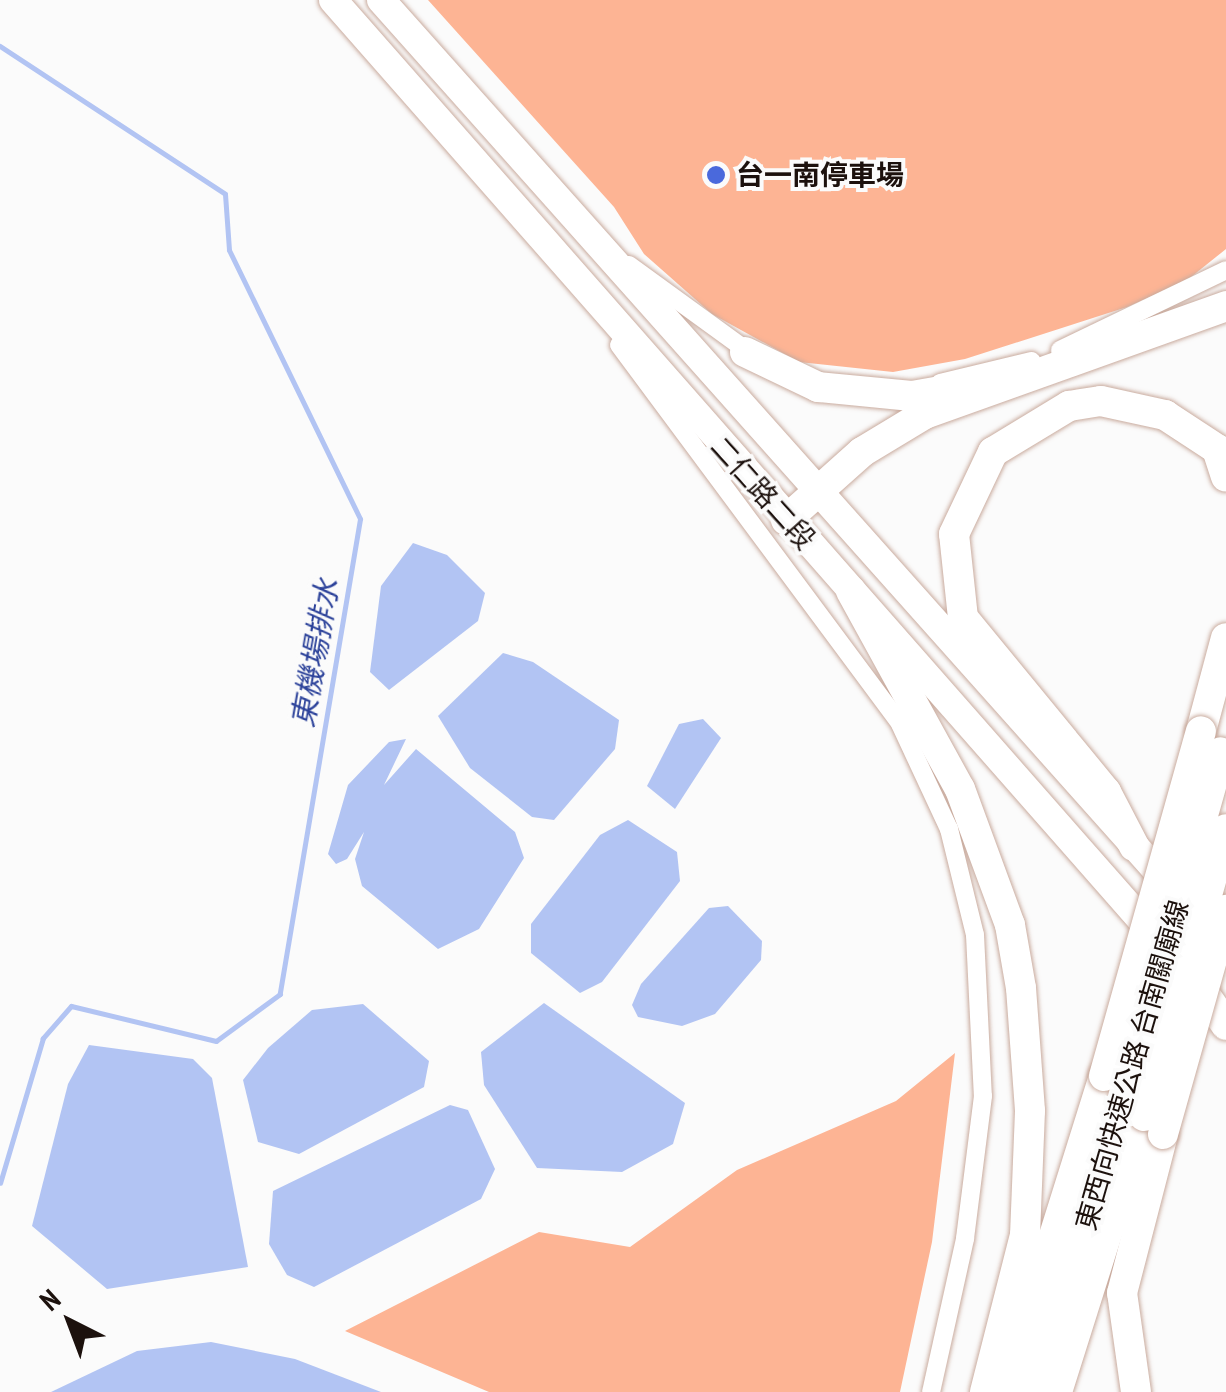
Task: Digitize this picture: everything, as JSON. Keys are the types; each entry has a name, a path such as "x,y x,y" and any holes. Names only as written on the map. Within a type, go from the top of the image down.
{"highway":[{"path":"786,520 895,430 1017,378 1226,306"},
{"path":"745,352 818,387 876,396 1017,378"},
{"path":"1134,846 1106,792 963,618 954,534 994,452 1069,406 1101,401 1165,415 1217,449 1226,476"},
{"path":"851,591 960,789 1010,925 1021,988 1027,1217 985,1392"},
{"name":"東西向快速公路 台南關廟線","path":"1058,1392 1134,1106 1216,740 1226,638"},
{"name":"東西向快速公路 台南關廟線","path":"1031,1392 1134,1106 1226,829"},
{"path":"1006,1392 1226,910"},
{"path":"1197,983 1226,1025"},
{"path":"1134,1106 1122,1294 1136,1392"}],"main road":[{"name":"二仁路二段","path":"333,0 786,520 1226,1011"},
{"name":"二仁路二段","path":"380,0 814,496 1226,946"}],"street":[{"path":"440,119 445,139 768,540 900,724 932,784 975,935 983,1096 965,1239 931,1392"},
{"path":"581,234 745,352 855,382 924,386 1052,354 1226,270"}],"shaded area":[{"path":"428,0 1226,0 1226,249 1186,281 1127,307 965,359 893,372 799,362 712,314 644,254 614,207"},
{"path":"955,1053 932,1242 900,1392 489,1392 345,1331 539,1232 630,1247 737,1170 896,1101"}],"water":[{"path":"413,543 447,555 485,593 478,621 389,690 370,672 381,586"},
{"path":"503,653 533,662 619,720 615,749 554,820 532,817 470,768 438,716"},
{"path":"703,719 721,738 675,809 647,786 679,724"},
{"path":"406,739 384,785 416,749 515,832 524,858 479,929 438,949 362,886 355,859 364,832 347,859 336,864 328,854 348,785 389,742"},
{"path":"628,820 677,852 680,881 602,982 580,993 531,953 531,924 600,835"},
{"path":"728,906 762,941 761,960 715,1014 682,1026 638,1017 632,1005 641,984 709,908"},
{"path":"544,1003 685,1103 673,1144 622,1172 537,1168 484,1085 481,1052"},
{"path":"363,1004 429,1061 424,1087 299,1154 258,1142 243,1080 268,1048 312,1010"},
{"path":"89,1045 193,1059 212,1078 248,1267 107,1289 32,1226 68,1084"},
{"path":"450,1105 468,1110 495,1169 481,1199 314,1287 287,1275 269,1244 273,1191"},
{"path":"211,1342 295,1359 381,1392 51,1392 137,1351"}],"waterway":[{"name":"東機場排水","path":"0,46 225,194 229,250 360,519 280,994 216,1041 71,1006 43,1038 0,1183"}],"place":[{"name":"台一南停車場","path":"716,175"}]}
